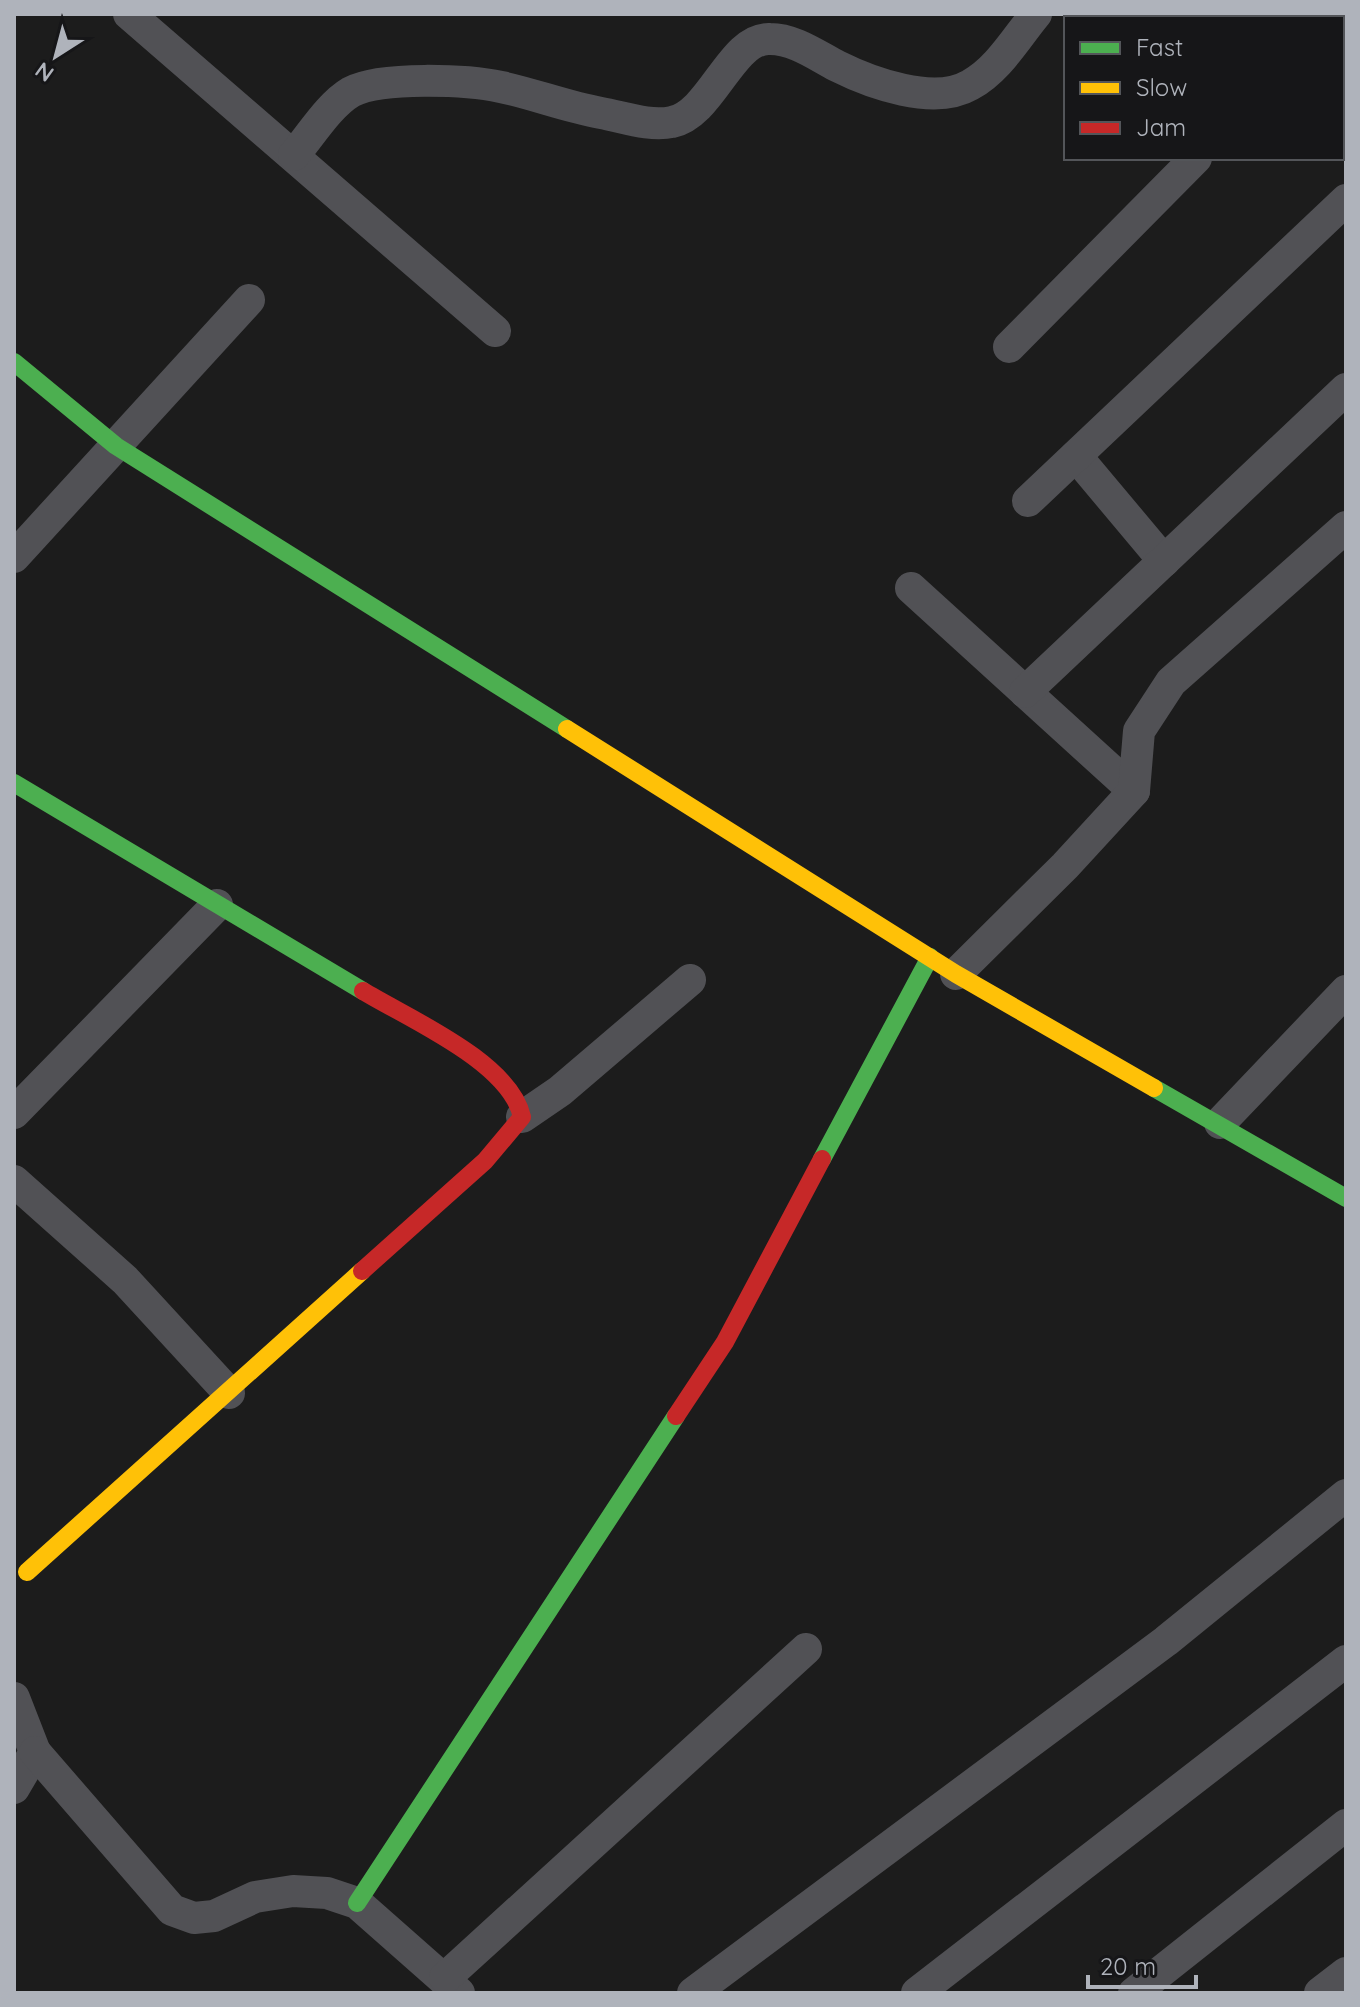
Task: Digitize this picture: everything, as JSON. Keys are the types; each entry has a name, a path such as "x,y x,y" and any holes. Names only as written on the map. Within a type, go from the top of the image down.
{"street":[{"path":"129,14 495,331"},
{"path":"294,155 352,92 402,81 498,86 591,111 659,124 675,122 692,112 750,45 766,38 787,40 867,81 907,91 946,91 969,86 991,69 1036,14"},
{"path":"1009,347 1194,160"},
{"path":"1028,501 1346,200"},
{"path":"14,557 249,300"},
{"path":"14,362 116,446 943,966 1346,1198"},
{"path":"1025,692 1346,389"},
{"path":"1076,456 1164,561"},
{"path":"357,1903 725,1342 943,966 1065,866 1134,791 1139,731 1171,682 1346,527"},
{"path":"911,588 1134,791"},
{"path":"14,783 473,1057 506,1082 520,1099 522,1117"},
{"path":"14,1113 217,905"},
{"path":"18,1573 229,1393 485,1161 522,1117 560,1091 690,980"},
{"path":"1220,1123 1346,991"},
{"path":"14,1181 125,1280 229,1393"},
{"path":"693,1993 1166,1641 1346,1495"},
{"path":"14,1698 35,1752 172,1910 194,1918 214,1916 255,1897 293,1891 327,1893 357,1903 452,1986 806,1649"},
{"path":"917,1993 1346,1661"},
{"path":"14,1788 35,1752"},
{"path":"1134,1993 1346,1825"},
{"path":"1320,1993 1346,1973"}],"traffic: fast":[{"path":"14,362 116,446 567,729"},
{"path":"14,783 363,991"},
{"path":"822,1159 930,957"},
{"path":"1154,1088 1346,1198"},
{"path":"357,1903 676,1416"}],"traffic: slow":[{"path":"567,729 956,974 1154,1088"},
{"path":"27,1572 362,1271"}],"traffic: jam":[{"path":"362,1271 485,1161 522,1117 514,1097 479,1060 363,991"},
{"path":"676,1416 725,1342 822,1159"}]}
